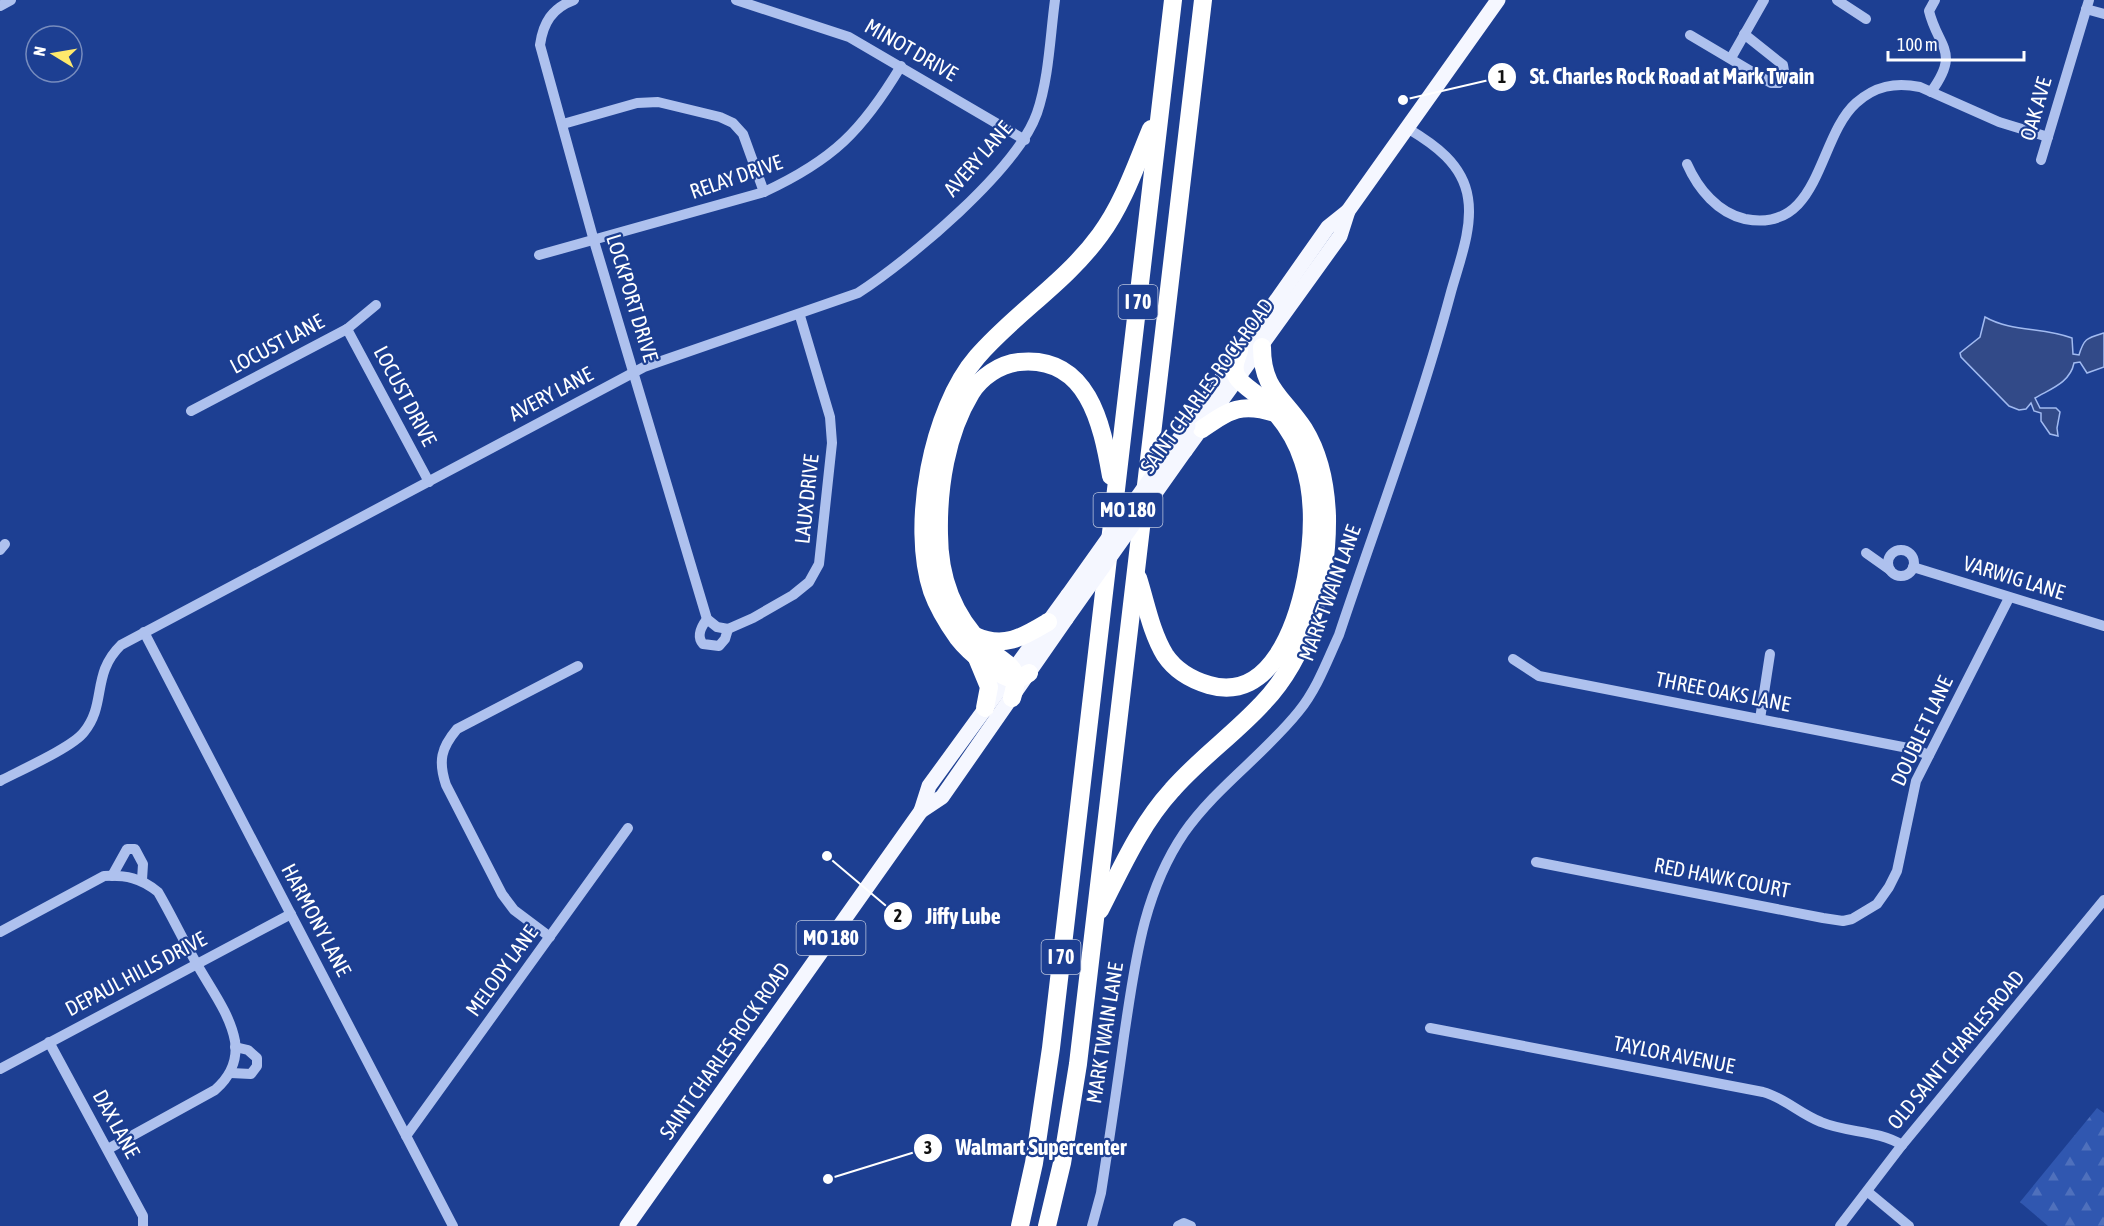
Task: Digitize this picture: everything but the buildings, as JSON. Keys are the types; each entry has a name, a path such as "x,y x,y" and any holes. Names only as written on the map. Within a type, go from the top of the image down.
{"highway":[{"name":"I 70","path":"1020,1226 1042,1116 1173,0"},
{"name":"I 70","path":"1047,1226 1071,1114 1203,0"},
{"path":"985,708 988,694 987,679 976,657 962,643 939,608 928,572 925,511 933,454 942,424 963,377 976,357 1064,278 1101,235 1127,187 1160,108"},
{"path":"1095,920 1152,815 1172,790 1278,687 1305,638 1321,580 1325,550 1325,492 1321,471 1305,431 1274,392 1263,373 1262,347"},
{"path":"1235,374 1239,351"},
{"path":"1017,675 974,635 956,610 946,588 941,567 939,535 941,495 949,450 964,406 980,381 1003,366 1031,361 1053,367 1072,377 1082,388 1098,415 1115,496"},
{"path":"1136,570 1158,641 1166,656 1178,669 1196,681 1215,686 1236,686 1253,680 1277,658 1299,608 1310,548 1311,493 1304,463 1293,436 1276,413 1235,374"},
{"path":"1235,374 1274,392"},
{"path":"1195,427 1240,407 1260,408 1276,413"},
{"path":"974,635 988,642 1006,642 1026,636 1057,620"},
{"path":"976,657 1017,675"},
{"path":"1012,698 1017,675"}],"main road":[{"name":"SAINT CHARLES ROCK ROAD","path":"1239,351 1328,227 1348,211 1498,0"},
{"name":"SAINT CHARLES ROCK ROAD","path":"1057,620 1068,595 1235,374 1262,347 1340,236 1348,211"},
{"name":"SAINT CHARLES ROCK ROAD","path":"627,1226 638,1218 921,812 929,786 985,708 1017,675 1185,452 1195,427"},
{"name":"SAINT CHARLES ROCK ROAD","path":"921,812 942,797 1012,698"}],"street":[{"path":"0,6 11,0"},
{"name":"LOCKPORT DRIVE","path":"574,0 564,3 551,14 543,28 540,45 594,240 707,619 699,632 700,640 703,644 719,646 725,639 722,628"},
{"name":"MINOT DRIVE","path":"736,0 849,37 1025,140"},
{"name":"AVERY LANE","path":"0,782 83,734 93,718 102,671 110,656 121,645 634,372 690,349 800,316 858,294 889,273 982,188 1025,140 1037,112 1045,79 1054,0"},
{"path":"1731,58 1764,0"},
{"path":"1837,0 1866,19"},
{"path":"1932,92 1945,66 1947,49 1941,36 1934,29 1929,12 1935,0"},
{"path":"2088,4 2104,14"},
{"name":"OAK AVE","path":"2041,160 2088,4"},
{"path":"1690,35 1771,83 1779,83 1783,76 1783,65 1744,34"},
{"name":"RELAY DRIVE","path":"539,255 764,192 797,177 835,151 872,113 901,66"},
{"path":"1687,164 1692,175 1717,206 1739,218 1768,220 1797,206 1813,184 1843,121 1854,105 1883,86 1907,84 1932,92 1999,122 2048,137"},
{"path":"563,124 636,103 658,102 720,117 733,123 743,134 764,192"},
{"name":"MARK TWAIN LANE","path":"1092,1226 1101,1193 1137,955 1147,909 1162,869 1184,833 1206,804 1295,716 1319,680 1339,635 1441,330 1466,232 1468,195 1460,175 1444,153 1407,129"},
{"name":"LOCUST LANE","path":"191,411 347,329 376,305"},
{"name":"LAUX DRIVE","path":"722,628 753,618 793,596 809,582 819,564 832,443 830,417 800,316"},
{"name":"LOCUST DRIVE","path":"347,329 429,483"},
{"name":"VARWIG LANE","path":"1904,551 1912,557 1913,567 1902,576 1866,553 1891,555 1904,551"},
{"path":"1890,570 1891,555"},
{"name":"VARWIG LANE","path":"1913,567 2104,626"},
{"name":"DOUBLE T LANE","path":"1889,887 1897,871 1916,781 2009,598"},
{"path":"707,619 722,628"},
{"name":"HARMONY LANE","path":"144,632 453,1226"},
{"path":"1760,719 1770,654"},
{"name":"THREE OAKS LANE","path":"1513,659 1539,676 1913,749 1929,755"},
{"path":"550,937 514,910 502,894 446,785 440,768 441,754 445,743 457,729 578,666"},
{"name":"MELODY LANE","path":"406,1136 628,828"},
{"path":"112,876 127,849 135,849 143,864 142,880"},
{"name":"RED HAWK COURT","path":"1536,862 1843,921 1862,914 1877,904 1889,887"},
{"path":"0,932 104,876 142,880 159,892 230,1024 235,1047 231,1073 215,1090 108,1149"},
{"name":"OLD SAINT CHARLES ROAD","path":"1840,1226 1902,1145 2102,906"},
{"name":"DEPAUL HILLS DRIVE","path":"0,1069 291,914"},
{"name":"TAYLOR AVENUE","path":"1430,1028 1763,1092 1787,1101 1819,1122 1839,1129 1890,1137 1902,1145"},
{"name":"DAX LANE","path":"49,1042 143,1216 143,1226"},
{"path":"231,1073 251,1074 257,1066 257,1058 248,1050 235,1047"},
{"path":"1868,1192 1909,1226"},
{"path":"1178,1226 1184,1223 1191,1226"}],"green space":[{"path":"2097,1108 2104,1113 2104,1226 2048,1226 2020,1202"}],"shaded area":[{"path":"1985,317 2006,325 2072,338 2073,354 2079,355 2087,340 2104,333 2104,367 2087,373 2080,362 2074,363 2072,370 2064,380 2035,398 2040,408 2056,408 2060,412 2058,436 2050,434 2041,421 2041,413 2034,411 2031,403 2026,409 2019,410 2009,406 1961,357 1960,353 1980,337"}],"place":[{"name":"St. Charles Rock Road at Mark Twain","path":"1403,100"},
{"name":"Jiffy Lube","path":"827,856"},
{"name":"Walmart Supercenter","path":"828,1179"}]}
